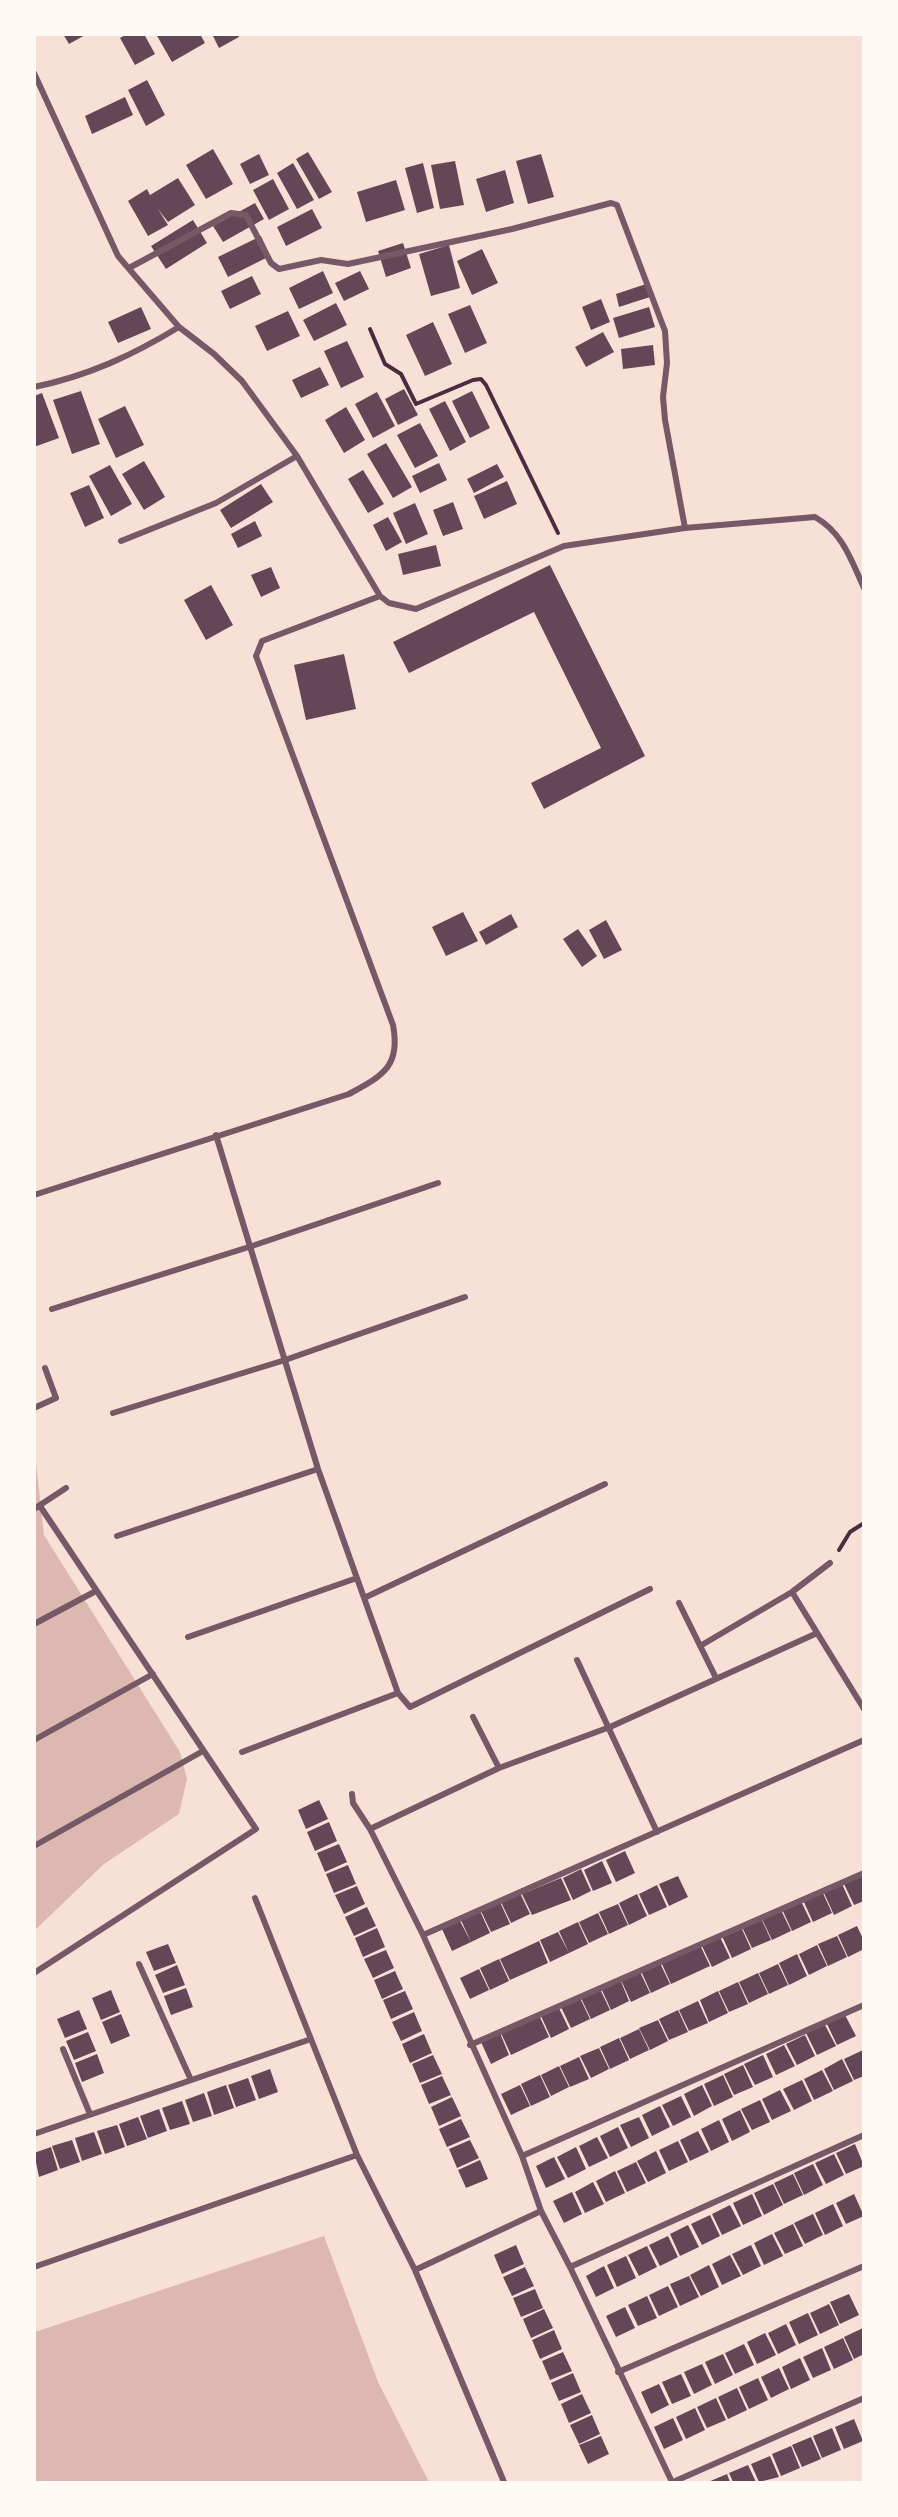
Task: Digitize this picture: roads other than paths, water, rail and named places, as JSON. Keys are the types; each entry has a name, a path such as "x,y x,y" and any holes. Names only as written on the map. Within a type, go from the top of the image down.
{"street":[{"path":"34,73 118,256 179,327 214,354 242,381 297,456 380,596 389,603 416,609 564,546 602,543 685,528 815,518 830,526 840,537 864,588"},
{"path":"129,268 231,213 246,215 272,264 279,269 321,260 348,264 512,229 611,203 616,205 665,331 667,363 663,397 665,420 685,528"},
{"path":"34,387 97,370 136,353 179,327"},
{"path":"121,541 216,503 297,456"},
{"path":"34,1196 349,1094 382,1076 397,1047 393,1025 256,656 262,641 380,596"},
{"path":"216,1136 252,1246 318,1468 398,1693 410,1707 650,1589"},
{"path":"52,1309 252,1246 438,1183"},
{"path":"112,1413 285,1360 465,1296"},
{"path":"34,1408 56,1398 45,1368"},
{"path":"117,1536 318,1468"},
{"path":"364,1598 605,1484"},
{"path":"34,1973 256,1829 153,1674 37,1507 66,1488"},
{"path":"700,1646 792,1592 831,1563"},
{"path":"188,1637 357,1578"},
{"path":"34,1624 96,1591"},
{"path":"792,1592 815,1634 864,1709"},
{"path":"679,1603 716,1678"},
{"path":"370,1829 499,1768 610,1726 815,1634"},
{"path":"577,1660 610,1726 657,1832"},
{"path":"34,1740 153,1674"},
{"path":"242,1752 398,1693"},
{"path":"473,1717 499,1768"},
{"path":"423,1935 864,1740"},
{"path":"34,1846 203,1751"},
{"path":"352,1794 353,1803 370,1829 423,1935 470,2045 522,2156 540,2211 570,2267 672,2482 864,2398"},
{"path":"470,2045 864,1873"},
{"path":"255,1898 357,2155 415,2270 504,2482"},
{"path":"139,1964 191,2080"},
{"path":"522,2156 864,2005"},
{"path":"34,2134 311,2039"},
{"path":"63,2049 90,2114"},
{"path":"570,2267 864,2135"},
{"path":"34,2267 357,2155"},
{"path":"415,2270 540,2211"},
{"path":"618,2372 864,2266"}]}
